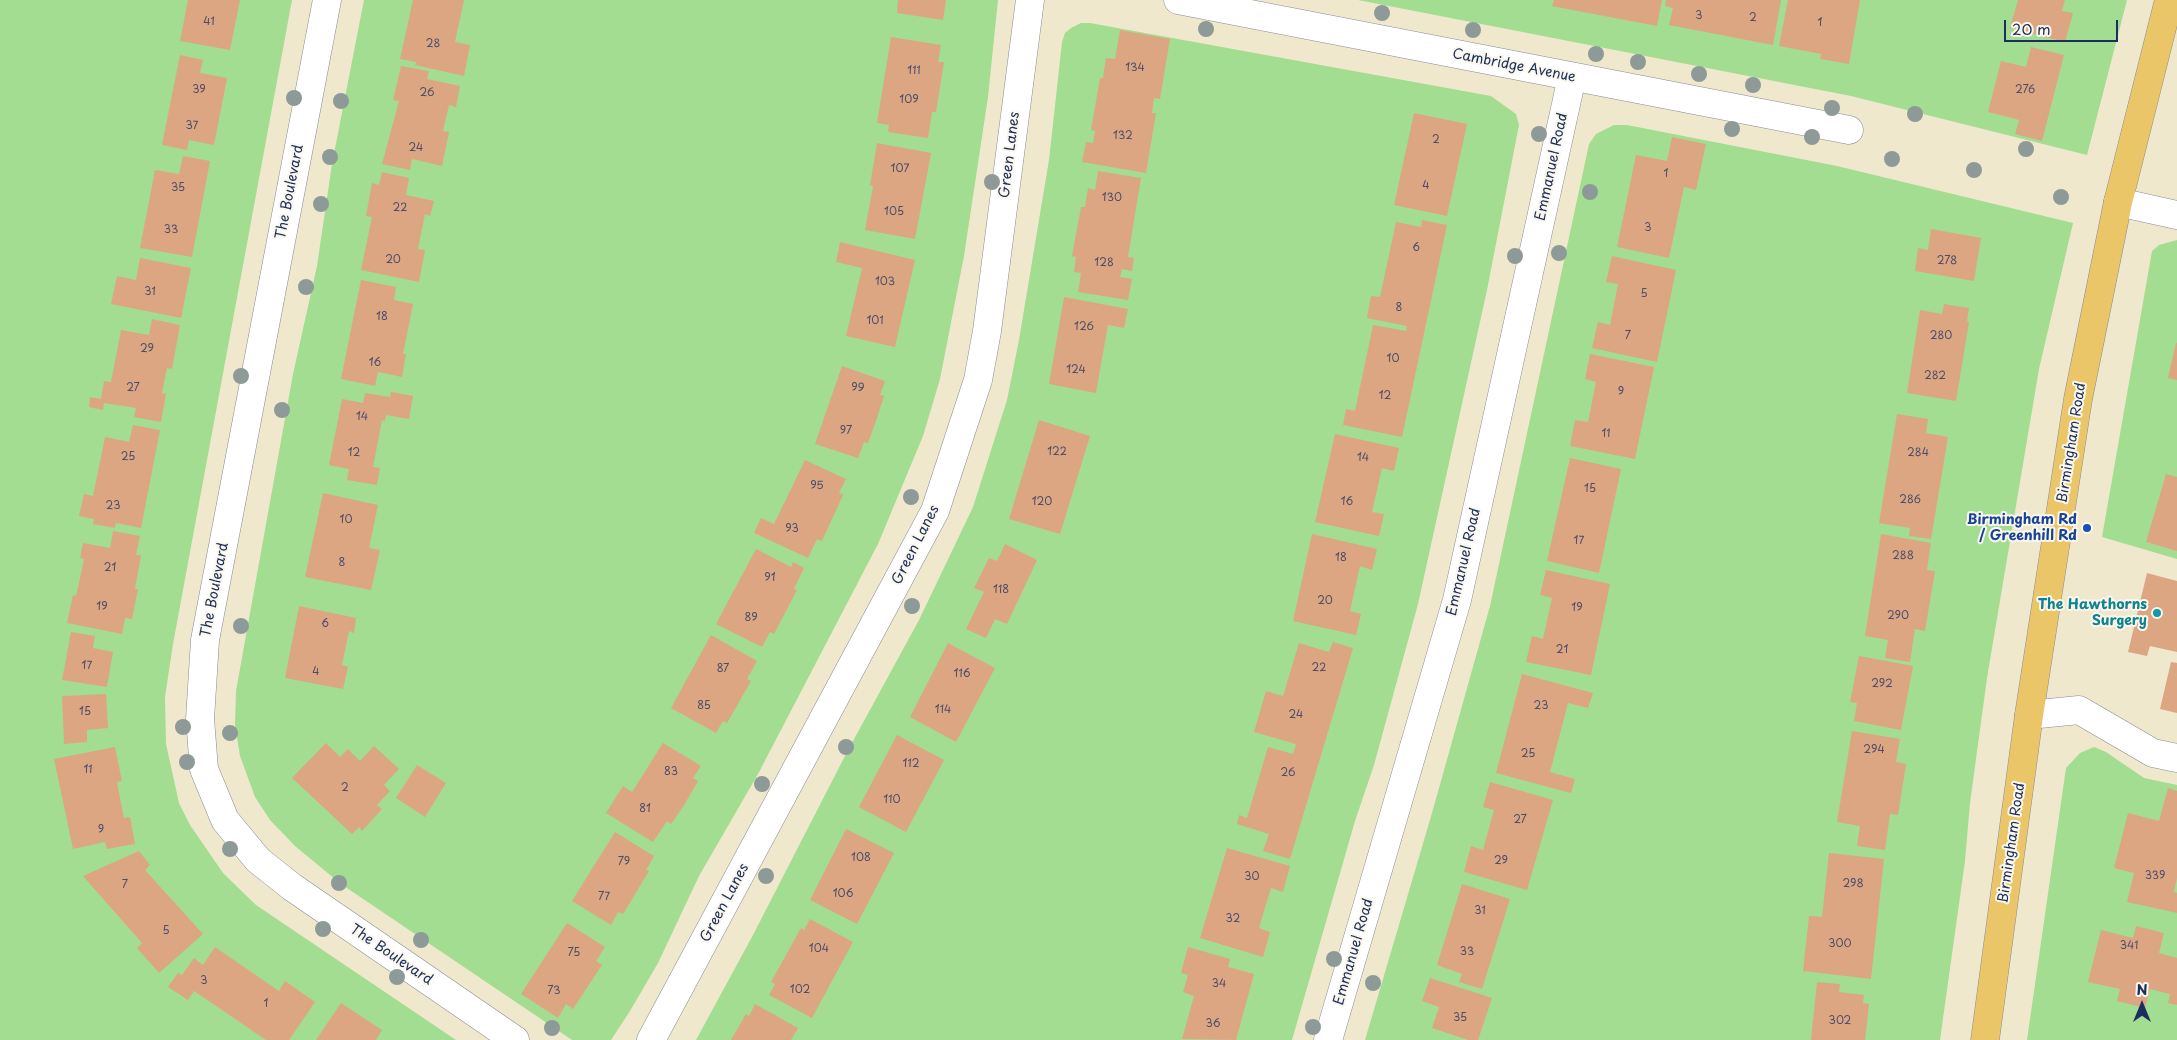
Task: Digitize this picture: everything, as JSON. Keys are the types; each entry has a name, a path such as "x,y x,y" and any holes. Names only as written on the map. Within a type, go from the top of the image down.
{"main road":[{"name":"Birmingham Road","path":"1985,1040 2030,715 2078,399 2118,202 2169,0"}],"street":[{"name":"The Boulevard","path":"327,0 205,640 200,719 204,769 225,820 258,860 292,887 515,1040"},
{"name":"Green Lanes","path":"651,1040 935,511 978,380 985,341 1030,0"},
{"name":"Cambridge Avenue","path":"1178,0 1849,130"},
{"name":"Emmanuel Road","path":"1328,1040 1457,600 1572,77"},
{"path":"2118,202 2177,215"},
{"path":"2030,715 2079,710 2153,753 2177,758"}],"green space":[{"path":"0,0 292,0 173,644 165,697 166,744 179,803 190,825 223,873 256,905 456,1040 0,1040"},
{"path":"364,0 998,0 988,97 964,256 940,379 923,436 878,544 758,774 699,876 658,963 611,1040 572,1040 341,884 295,846 270,820 255,797 240,756 235,725 236,691 293,374 317,266 332,164"},
{"path":"1358,0 2127,0 2087,155 1851,96"},
{"path":"1081,23 1090,23 1491,96 1516,114 1519,125 1487,290 1418,604 1374,765 1355,821 1292,1040 696,1040 753,935 847,752 919,620 973,507 1007,400 1019,340 1049,160 1062,42 1065,33"},
{"path":"1614,125 1627,125 1837,166 2073,223 2039,369 1987,678 1970,803 1965,861 1940,1040 1365,1040 1432,813 1490,606 1589,144 1596,134"},
{"path":"2177,240 2177,559 2102,537 2152,251 2159,245"},
{"path":"2094,747 2106,752 2144,778 2177,785 2177,1040 2027,1040 2066,768 2080,753"}],"building":[{"path":"188,0 240,0 230,50 180,41"},
{"path":"413,0 464,0 455,42 470,45 464,76 415,65 416,62 400,59"},
{"path":"898,0 946,0 943,20 897,13"},
{"path":"1554,0 1662,0 1657,26 1552,6"},
{"path":"1666,0 1781,0 1773,45 1669,25 1673,8 1665,6"},
{"path":"1788,0 1860,0 1849,64 1820,59 1821,54 1779,46"},
{"path":"2018,0 2065,0 2062,11 2073,13 2065,42 2010,28"},
{"path":"1120,30 1170,39 1160,99 1154,98 1152,113 1156,113 1146,173 1082,162 1086,142 1093,143 1095,131 1091,130 1100,78 1103,78 1106,58 1115,59"},
{"path":"891,37 941,45 938,62 944,62 936,112 932,112 928,138 888,132 889,125 877,123"},
{"path":"2031,47 2064,55 2042,141 2015,134 2019,120 1988,112 2001,61 2026,67"},
{"path":"180,55 203,60 200,73 227,78 214,145 189,140 187,150 162,145"},
{"path":"401,66 429,71 427,79 460,86 456,107 449,105 443,131 449,132 442,166 412,159 410,170 382,164 399,101 393,100"},
{"path":"1414,113 1467,124 1447,216 1394,205"},
{"path":"1672,137 1706,144 1696,190 1684,187 1669,258 1617,247 1636,155 1667,161"},
{"path":"877,143 931,153 915,239 865,230 873,186 870,185"},
{"path":"183,156 210,161 192,257 140,248 155,170 179,174"},
{"path":"1098,171 1141,178 1128,257 1134,258 1132,271 1122,269 1120,277 1132,279 1128,300 1078,292 1081,273 1074,272 1076,257 1072,256 1081,207 1085,207 1088,188 1095,190"},
{"path":"382,172 409,178 406,195 434,201 430,216 425,214 418,249 425,250 419,282 361,270 372,217 366,216 372,183 379,185"},
{"path":"1422,220 1447,225 1402,437 1343,425 1346,409 1355,411 1373,325 1406,331 1407,326 1367,318 1371,296 1380,297 1396,222 1421,227"},
{"path":"1931,229 1981,238 1974,281 1915,271 1918,248 1928,250"},
{"path":"840,242 915,260 895,347 846,336 862,268 836,262"},
{"path":"1612,256 1676,270 1657,362 1592,348 1598,322 1610,325 1618,284 1606,282"},
{"path":"140,258 191,268 181,318 111,304 117,276 136,280"},
{"path":"361,280 396,287 394,300 413,304 403,354 406,354 402,377 378,372 375,386 341,379"},
{"path":"1064,297 1128,309 1124,328 1108,325 1096,393 1049,384"},
{"path":"1944,304 1969,308 1967,321 1969,322 1956,401 1907,393 1920,310 1942,314"},
{"path":"152,319 180,325 172,369 167,368 162,393 166,394 161,422 134,417 136,408 104,403 103,410 89,407 90,397 101,399 104,381 111,382 121,330 149,335"},
{"path":"2177,343 2177,380 2168,378"},
{"path":"1590,354 1654,367 1635,459 1570,446 1575,420 1588,422 1596,382 1585,379"},
{"path":"842,366 885,381 880,395 884,396 876,421 868,443 864,442 858,458 815,444"},
{"path":"391,392 413,396 409,419 386,415 385,421 382,420 373,467 380,468 377,485 347,480 349,469 329,465 342,399 363,403 365,393 390,397"},
{"path":"1897,414 1928,419 1926,433 1948,437 1931,539 1909,536 1910,528 1879,523"},
{"path":"1039,420 1090,436 1060,534 1009,519"},
{"path":"133,425 160,430 141,528 116,523 115,528 93,524 94,519 79,516 84,494 93,496 105,437 129,442"},
{"path":"1335,434 1399,448 1394,471 1382,468 1372,512 1384,514 1379,536 1315,522"},
{"path":"1570,458 1621,469 1599,573 1547,561"},
{"path":"805,460 846,479 839,493 843,495 822,541 817,539 808,558 754,533 761,518 774,524"},
{"path":"2166,474 2177,477 2177,551 2146,542"},
{"path":"323,493 378,505 369,548 380,550 371,590 305,577"},
{"path":"113,531 140,536 136,555 141,555 135,589 138,589 132,619 125,618 122,634 67,623 73,595 76,596 84,559 80,558 83,543 110,548"},
{"path":"1312,534 1377,549 1372,570 1360,566 1350,611 1361,614 1356,635 1293,621"},
{"path":"1881,534 1931,543 1927,570 1935,571 1925,631 1915,629 1910,662 1885,658 1888,640 1865,636"},
{"path":"1005,544 1037,560 1007,624 995,619 986,638 966,629 984,592 974,588 989,558 997,561"},
{"path":"756,549 791,567 793,562 804,568 794,589 797,590 774,634 770,632 762,647 716,624"},
{"path":"1546,570 1610,584 1591,675 1526,662 1532,636 1543,639 1552,598 1540,595"},
{"name":"The Hawthorns Surgery","path":"2147,573 2177,581 2177,652 2150,646 2147,656 2128,652"},
{"path":"299,606 356,618 354,633 349,631 342,665 348,667 343,689 285,678"},
{"path":"71,632 95,636 93,648 113,652 107,687 62,680"},
{"path":"711,635 757,661 747,679 751,681 727,723 723,721 716,733 671,708"},
{"path":"1333,642 1353,648 1290,859 1263,851 1269,834 1237,824 1239,815 1247,818 1268,747 1293,754 1296,744 1254,732 1266,691 1283,696 1299,643 1329,652"},
{"path":"948,643 995,668 956,742 910,717"},
{"path":"1859,656 1913,666 1901,730 1854,721 1857,703 1850,702"},
{"name":"The Hawthorns Surgery","path":"2171,662 2177,663 2177,713 2160,709"},
{"path":"1522,674 1593,693 1588,708 1568,703 1550,772 1575,779 1571,793 1496,773"},
{"path":"106,694 108,728 87,730 87,742 64,744 62,696"},
{"path":"1852,731 1900,739 1896,762 1906,764 1898,815 1890,814 1885,850 1857,846 1860,826 1837,822"},
{"path":"897,735 944,760 906,832 859,807"},
{"path":"326,743 340,757 348,749 360,761 374,746 399,769 384,785 390,791 377,805 382,809 362,831 359,827 352,834 292,778"},
{"path":"663,743 701,766 693,778 698,781 684,805 671,824 667,821 653,842 606,813 623,786 632,792"},
{"path":"115,747 122,781 117,782 124,818 130,817 135,844 107,849 105,842 73,849 54,759"},
{"path":"417,765 446,783 425,817 396,798"},
{"path":"1490,782 1553,800 1527,890 1464,872 1471,846 1483,850 1494,810 1483,807"},
{"path":"2168,788 2177,791 2177,878 2174,892 2177,893 2177,913 2127,902 2134,873 2114,868 2128,813 2159,821"},
{"path":"846,829 894,853 857,924 810,900"},
{"path":"615,832 654,856 646,870 649,871 623,914 618,912 611,925 572,901"},
{"path":"1227,848 1290,866 1283,892 1271,888 1264,911 1259,928 1270,932 1263,957 1200,938"},
{"path":"139,851 150,865 145,870 203,934 159,973 137,948 142,943 83,876"},
{"path":"1829,853 1884,859 1871,979 1803,971 1809,916 1822,917"},
{"path":"1462,884 1510,899 1482,989 1459,982 1462,974 1437,965"},
{"path":"810,919 853,942 812,1018 769,995 775,984 771,982 801,928 804,930"},
{"path":"567,923 605,947 596,961 602,965 573,1009 566,1004 558,1018 521,994"},
{"path":"2136,926 2164,933 2159,953 2177,958 2177,1005 2168,1003 2170,994 2150,989 2145,1008 2117,1001 2120,989 2088,982 2101,930 2133,938"},
{"path":"215,947 279,991 285,981 315,1002 289,1040 266,1040 194,991 188,1000 168,987 178,973 182,975 194,958 203,965"},
{"path":"1188,947 1230,959 1228,967 1254,974 1236,1040 1182,1039 1194,996 1183,992 1188,975 1181,973"},
{"path":"1430,978 1492,998 1478,1040 1468,1040 1432,1028 1439,1007 1422,1001"},
{"path":"1817,982 1840,984 1839,992 1864,995 1863,1003 1869,1004 1865,1040 1811,1040"},
{"path":"341,1003 382,1030 376,1040 316,1040"},
{"path":"755,1004 798,1028 791,1040 731,1040 746,1014 749,1016"}],"place":[{"name":"Birmingham Rd / Greenhill Rd","path":"2087,528"},
{"name":"The Hawthorns Surgery","path":"2157,613"}]}
